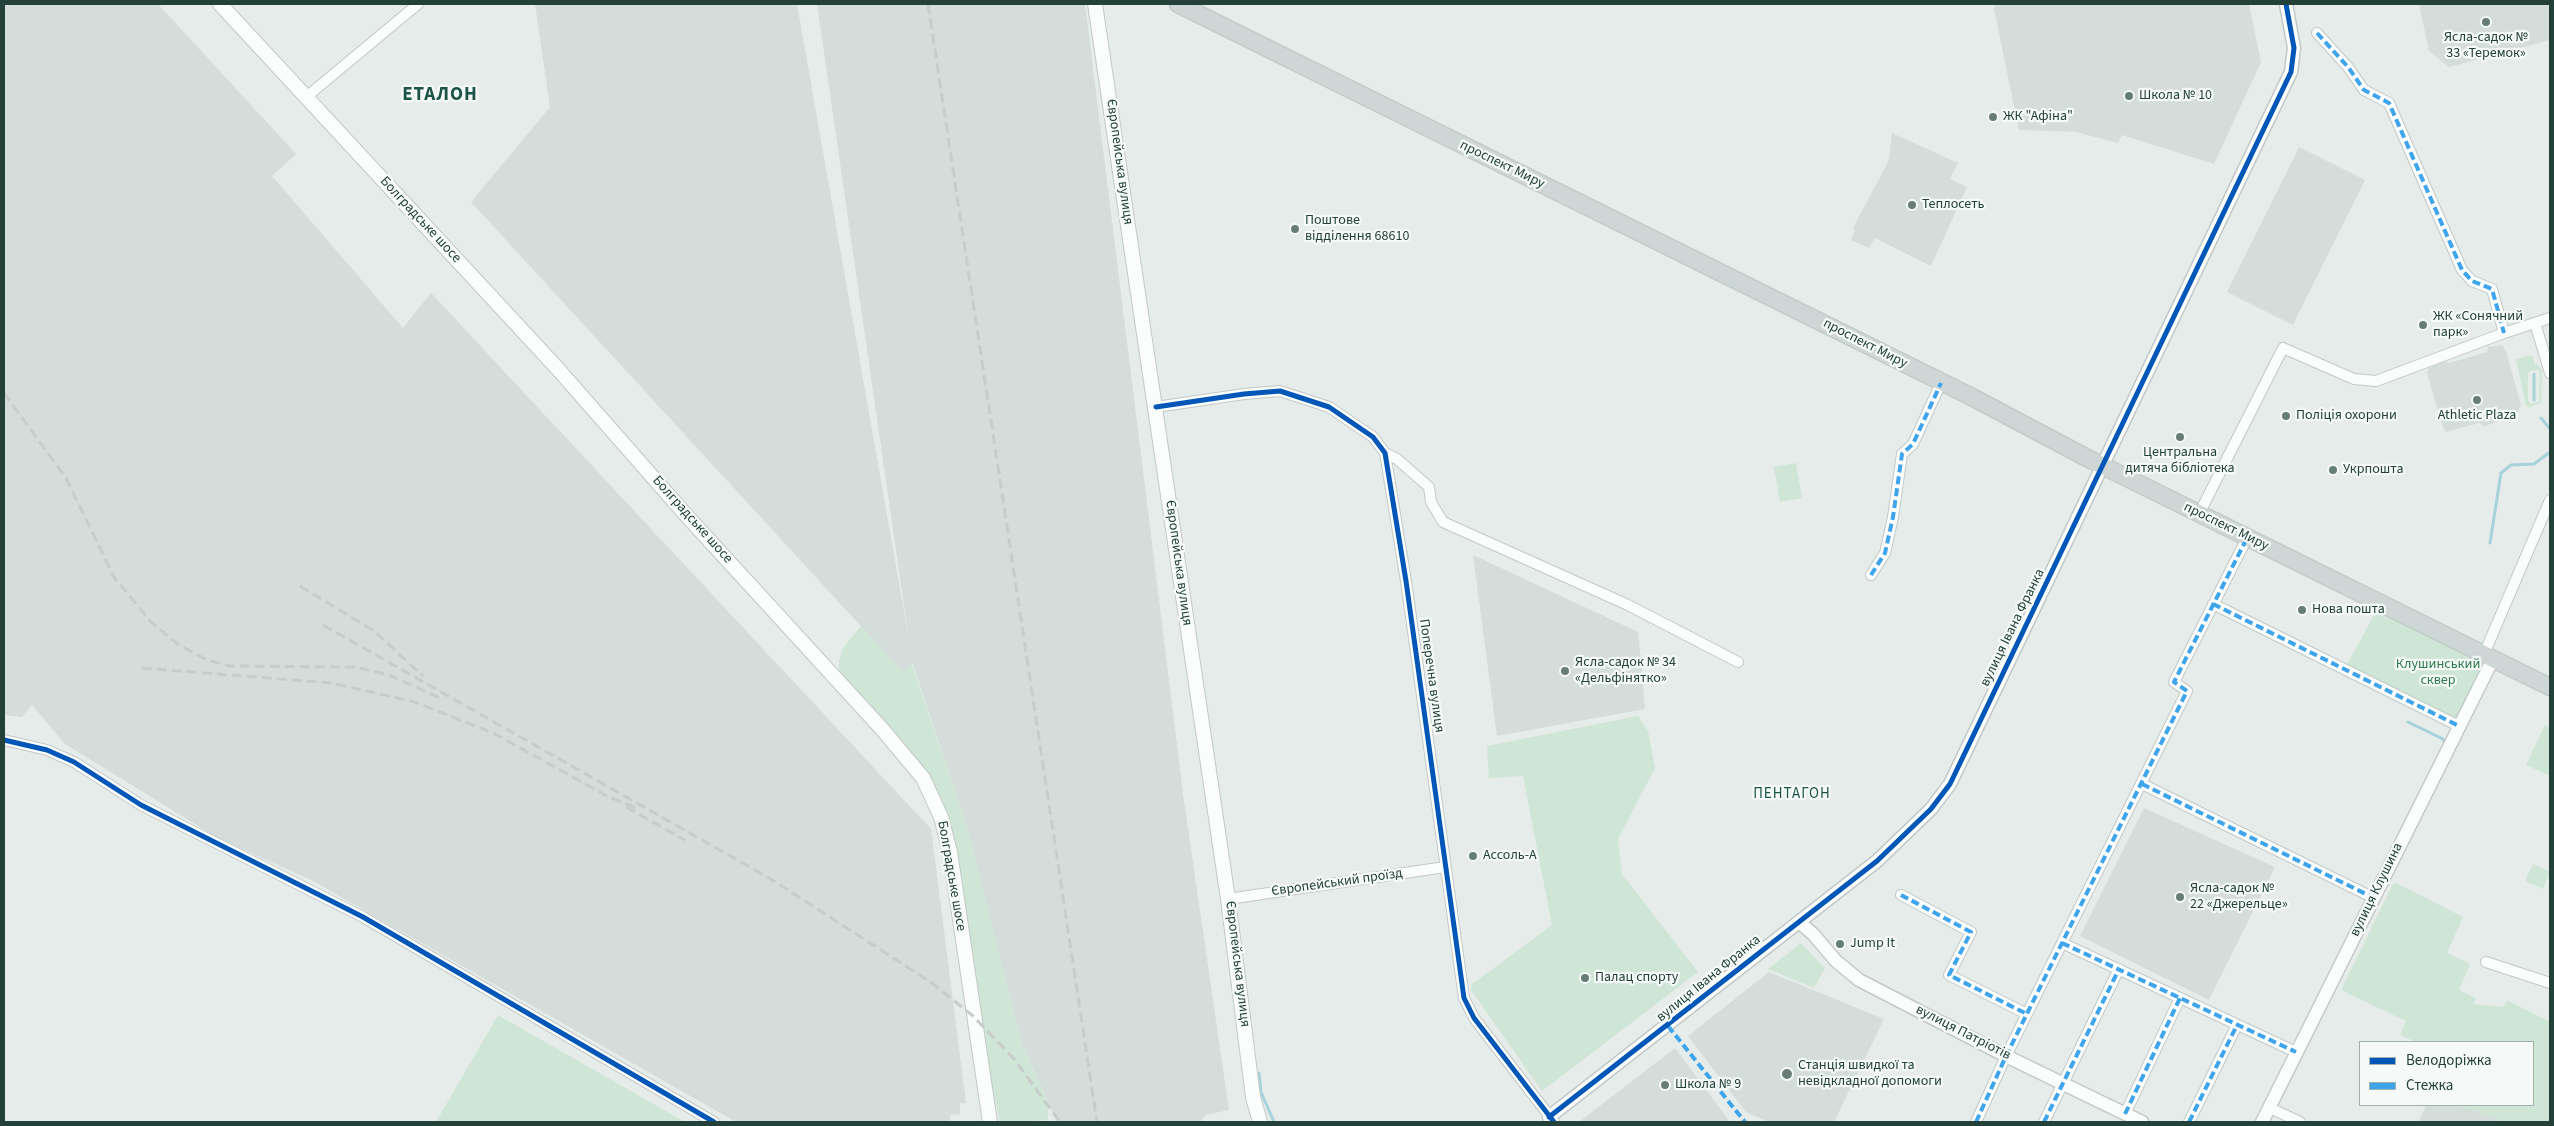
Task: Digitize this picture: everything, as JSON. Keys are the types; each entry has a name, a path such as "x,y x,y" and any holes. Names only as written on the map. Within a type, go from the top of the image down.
{"main road":[{"name":"Болградське шосе","path":"220,4 557,368 686,515 882,729 923,778 939,811 950,852 990,1122"},
{"name":"Європейська вулиця","path":"1095,4 1228,899 1253,1097 1260,1122"},
{"name":"проспект Миру","path":"1178,4 1941,383 2103,467 2550,688"}],"street":[{"path":"305,98 418,4"},
{"name":"вулиця Івана Франка","path":"1551,1120 1877,860 1931,809 1950,784 2291,72 2294,48 2286,4"},
{"path":"2317,32 2348,67 2364,90 2389,103 2462,270 2472,281 2492,289 2504,333"},
{"path":"2199,514 2283,348 2354,379 2376,381 2504,333 2550,318"},
{"path":"2535,323 2550,373"},
{"path":"1871,575 1885,553 1893,517 1902,454 1913,444 1941,383"},
{"path":"1156,407 1244,394 1280,391 1329,407 1373,437 1385,453 1397,458 1429,487 1432,502 1443,522 1628,605 1738,662"},
{"name":"Поперечна вулиця","path":"1385,453 1406,581 1464,998 1474,1018 1551,1120"},
{"path":"2488,656 2550,500"},
{"path":"1976,1122 2006,1056 2187,691 2174,682 2247,538"},
{"path":"2213,604 2459,726"},
{"name":"вулиця Клушина","path":"2262,1122 2459,726 2488,656"},
{"path":"4,740 46,750 74,762 141,805 355,913 714,1122"},
{"path":"2142,784 2374,898"},
{"name":"Європейський проїзд","path":"1228,899 1445,867"},
{"path":"1901,894 1971,932 1949,975 2027,1014"},
{"name":"вулиця Патріотів","path":"1799,922 1836,961 1858,980 2006,1056 2142,1122"},
{"path":"2062,943 2296,1052"},
{"path":"2486,962 2550,984"},
{"path":"2044,1122 2119,969"},
{"path":"2125,1114 2180,998"},
{"path":"2189,1122 2237,1025"},
{"path":"2270,1108 2300,1122"}],"shaded area":[{"path":"4,4 158,4 296,154 272,176 403,328 431,293 931,829 966,1103 960,1103 960,1114 950,1115 950,1122 736,1122 313,881 216,837 65,744 32,705 22,717 4,715"},
{"path":"535,4 797,4 909,640 817,4 1085,4 1184,801 1229,1110 1205,1115 1201,1122 1057,1122 1021,1042 968,831 913,664 903,672 471,202 550,107"},
{"name":"Школа № 10","path":"1996,4 2249,4 2261,62 2214,164 2122,135 2118,143 2076,132 2019,130 1994,9"},
{"name":"Ясла-садок № 33 «Теремок»","path":"2419,4 2550,4 2550,40 2449,67 2429,51"},
{"name":"Теплосеть","path":"1892,133 1958,163 1950,179 1967,187 1931,266 1875,238 1869,248 1851,240 1855,230 1853,228 1889,160"},
{"path":"2299,147 2365,180 2293,325 2227,292"},
{"path":"2502,345 2506,351 2521,405 2517,415 2485,426 2479,423 2446,432 2427,373 2429,368 2446,361 2449,363 2487,352 2488,347"},
{"name":"Ясла-садок № 34 «Дельфінятко»","path":"1473,555 1638,632 1645,709 1497,736"},
{"name":"Ясла-садок № 22 «Джерельце»","path":"2144,808 2275,867 2209,1000 2080,936"},
{"name":"Станція швидкої та невідкладної допомоги","path":"1769,972 1884,1019 1834,1122 1769,1122 1746,1112 1688,1036"},
{"name":"Школа № 9","path":"1675,1048 1730,1122 1579,1122"},
{"path":"2426,1106 2462,1106 2507,1122 2419,1122"}],"green space":[{"path":"2532,355 2535,365 2537,364 2542,371 2541,403 2530,407 2526,405 2516,359","holes":["2538,370 2540,374 2539,402 2531,404 2528,401 2528,374 2530,371"]},
{"path":"1796,463 1802,498 1780,502 1774,467"},
{"name":"Клушинський сквер","path":"2378,608 2481,661 2480,668 2457,717 2451,719 2346,666"},
{"path":"861,626 903,672 912,664 968,831 1021,1042 1048,1103 1048,1120 1000,1122 980,1024 953,834 943,804 928,776 839,675 839,661 843,648"},
{"path":"1638,716 1648,731 1655,768 1618,839 1622,874 1698,972 1542,1091 1471,990 1471,985 1552,925 1523,776 1489,778 1487,746"},
{"path":"2545,725 2550,728 2550,776 2526,765"},
{"path":"2533,864 2550,872 2543,889 2525,881"},
{"path":"2394,882 2463,917 2447,953 2470,964 2459,990 2476,998 2473,1004 2503,1007 2507,1000 2550,1022 2550,1122 2507,1122 2462,1106 2534,1106 2534,1041 2414,1041 2400,1035 2406,1021 2341,990"},
{"path":"1801,943 1825,968 1814,988 1768,969"},
{"path":"498,1015 685,1122 436,1122"}],"waterway":[{"path":"2534,374 2534,400"},
{"path":"2541,418 2550,429"},
{"path":"2490,543 2501,473 2511,465 2534,464 2550,452"},
{"path":"2408,722 2443,739 2445,743"},
{"path":"1259,1073 1261,1092 1274,1122"}],"railway":[{"path":"928,4 1097,1122"},
{"path":"4,393 66,478 114,577 151,622 179,645 207,660 230,666 355,667 389,675 442,699"},
{"path":"300,586 374,631 423,676"},
{"path":"323,625 771,879 932,983 973,1016 1014,1059 1060,1122"},
{"path":"142,668 331,683 415,702 495,734 607,796 636,808"},
{"path":"626,807 685,840"}],"marked path":[{"path":"2317,33 2348,67 2364,90 2389,103 2462,270 2472,281 2492,289 2504,333"},
{"path":"1871,575 1885,553 1893,517 1902,454 1913,444 1941,383"},
{"path":"1976,1122 2006,1056 2187,691 2174,682 2247,538"},
{"path":"2213,604 2459,726"},
{"path":"2142,784 2374,898"},
{"path":"1901,895 1971,932 1949,975 2027,1014"},
{"path":"2062,943 2296,1052"},
{"path":"2044,1122 2119,969"},
{"path":"2125,1114 2180,998"},
{"path":"2189,1122 2237,1025"},
{"path":"1668,1026 1745,1122"}],"cycle path":[{"path":"1549,1117 1877,861 1931,809 1950,784 2291,72 2294,48 2286,4"},
{"path":"1156,407 1244,394 1280,391 1329,407 1373,437 1385,453 1406,581 1464,998 1474,1018 1554,1122"},
{"path":"4,740 47,750 74,762 141,805 363,917 714,1122"}],"place":[{"name":"Ясла-садок № 33 «Теремок»","path":"2486,22"},
{"name":"Школа № 10","path":"2129,96"},
{"name":"ЖК \"Афіна\"","path":"1993,117"},
{"name":"Теплосеть","path":"1912,205"},
{"name":"Поштове відділення 68610","path":"1295,229"},
{"name":"ЖК «Сонячний парк»","path":"2423,325"},
{"name":"Athletic Plaza","path":"2477,400"},
{"name":"Поліція охорони","path":"2286,416"},
{"name":"Центральна дитяча бібліотека","path":"2180,437"},
{"name":"Укрпошта","path":"2333,470"},
{"name":"Нова пошта","path":"2302,610"},
{"name":"Ясла-садок № 34 «Дельфінятко»","path":"1565,671"},
{"name":"Ассоль-А","path":"1473,856"},
{"name":"Ясла-садок № 22 «Джерельце»","path":"2180,897"},
{"name":"Jump It","path":"1840,944"},
{"name":"Палац спорту","path":"1585,978"},
{"name":"Станція швидкої та невідкладної допомоги","path":"1787,1074"},
{"name":"Школа № 9","path":"1665,1085"}],"district":[{"name":"ЕТАЛОН","path":"440,96"},
{"name":"ПЕНТАГОН","path":"1792,795"}]}
